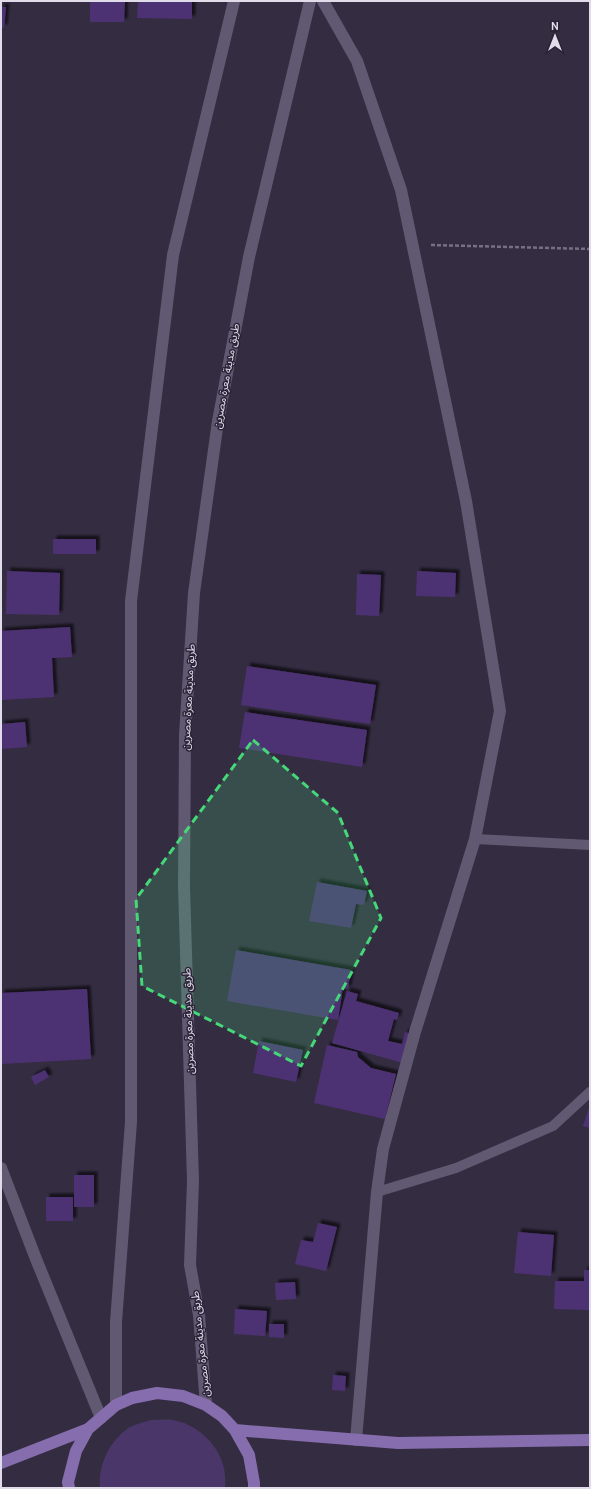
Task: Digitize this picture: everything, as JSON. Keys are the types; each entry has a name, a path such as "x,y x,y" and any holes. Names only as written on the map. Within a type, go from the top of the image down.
{"main road":[{"path":"116,1405 116,1322 131,1122 132,601 174,255 234,1"},
{"name":"طريق مدينة معرة مصرين","path":"206,1404 199,1315 190,1265 193,1181 184,887 185,735 194,593 218,421 249,257 310,1"},
{"path":"323,1 357,61 401,190 466,501 500,711 475,839 415,1032 383,1149 377,1192 356,1440"},
{"path":"1,1168 36,1259 101,1418"},
{"path":"1,1462 88,1429 116,1405 132,1398 157,1393 183,1396 206,1404 222,1416 235,1430 249,1455 254,1488"},
{"path":"69,1488 68,1482 76,1451 88,1429"},
{"path":"235,1430 398,1443 590,1440"}],"lane":[{"path":"475,839 590,846"},
{"path":"377,1192 456,1168 553,1126 590,1092"}],"path":[{"path":"412,244 590,249"}],"highlighted area":[{"path":"253,740 338,813 381,918 301,1066 142,986 136,899"}],"shaded area":[{"path":"151,1420 173,1420 185,1423 205,1436 219,1454 225,1476 225,1488 100,1488 103,1462 111,1446 123,1432 130,1427"}],"building":[{"path":"90,1 125,1 124,22 90,22"},
{"path":"138,1 192,1 192,19 137,18"},
{"path":"1,7 6,7 4,28 1,28"},
{"path":"53,539 96,539 96,554 53,554"},
{"path":"7,571 60,573 59,615 6,614"},
{"path":"417,571 456,573 455,597 416,596"},
{"path":"357,574 381,575 379,616 356,615"},
{"path":"70,627 72,657 52,658 54,697 1,700 1,631"},
{"path":"247,666 376,685 370,724 241,705"},
{"path":"245,712 367,730 362,767 239,748"},
{"path":"25,722 27,747 1,749 1,724"},
{"path":"317,882 367,891 364,905 356,904 351,928 309,921"},
{"path":"236,950 351,970 348,989 343,988 338,1020 227,1001"},
{"path":"87,989 91,1059 1,1064 1,993"},
{"path":"347,991 358,994 356,1001 399,1013 397,1020 394,1019 388,1041 402,1044 405,1032 412,1034 403,1063 332,1043"},
{"path":"259,1041 303,1050 296,1082 253,1073"},
{"path":"327,1045 357,1052 358,1057 371,1068 396,1074 385,1119 314,1103"},
{"path":"45,1070 49,1077 35,1085 31,1077"},
{"path":"590,1105 590,1128 583,1126"},
{"path":"74,1175 94,1175 94,1207 74,1207"},
{"path":"46,1197 73,1197 73,1221 46,1221"},
{"path":"318,1223 337,1227 326,1271 295,1264 301,1240 313,1242"},
{"path":"518,1232 554,1235 551,1276 514,1273"},
{"path":"584,1270 590,1270 590,1310 554,1309 555,1281 584,1281"},
{"path":"295,1282 296,1299 276,1300 275,1283"},
{"path":"235,1309 267,1311 265,1336 234,1334"},
{"path":"269,1324 284,1324 284,1338 269,1337"},
{"path":"333,1375 346,1376 345,1391 332,1390"}]}
